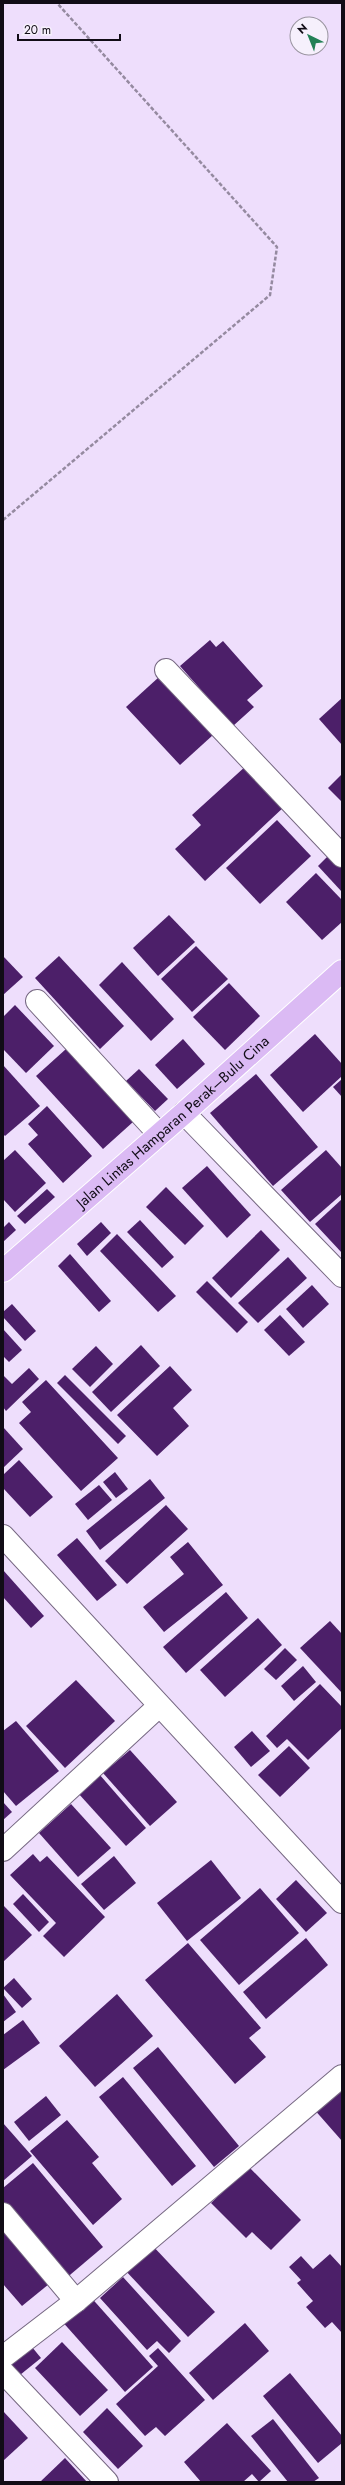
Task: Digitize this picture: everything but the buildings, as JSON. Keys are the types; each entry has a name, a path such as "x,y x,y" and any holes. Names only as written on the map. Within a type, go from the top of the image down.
{"main road":[{"name":"Jalan Lintas Hamparan Perak–Bulu Cina","path":"3,1271 184,1113 342,971"}],"street":[{"path":"166,670 342,856"},
{"path":"37,1001 159,1134"},
{"path":"184,1113 342,1276"},
{"path":"3,1536 342,1902"},
{"path":"3,1850 159,1706"},
{"path":"3,2357 76,2301 342,2076"},
{"path":"3,2214 76,2301"},
{"path":"3,2372 107,2482"}],"path":[{"path":"3,520 270,295 277,247 57,3"}]}
